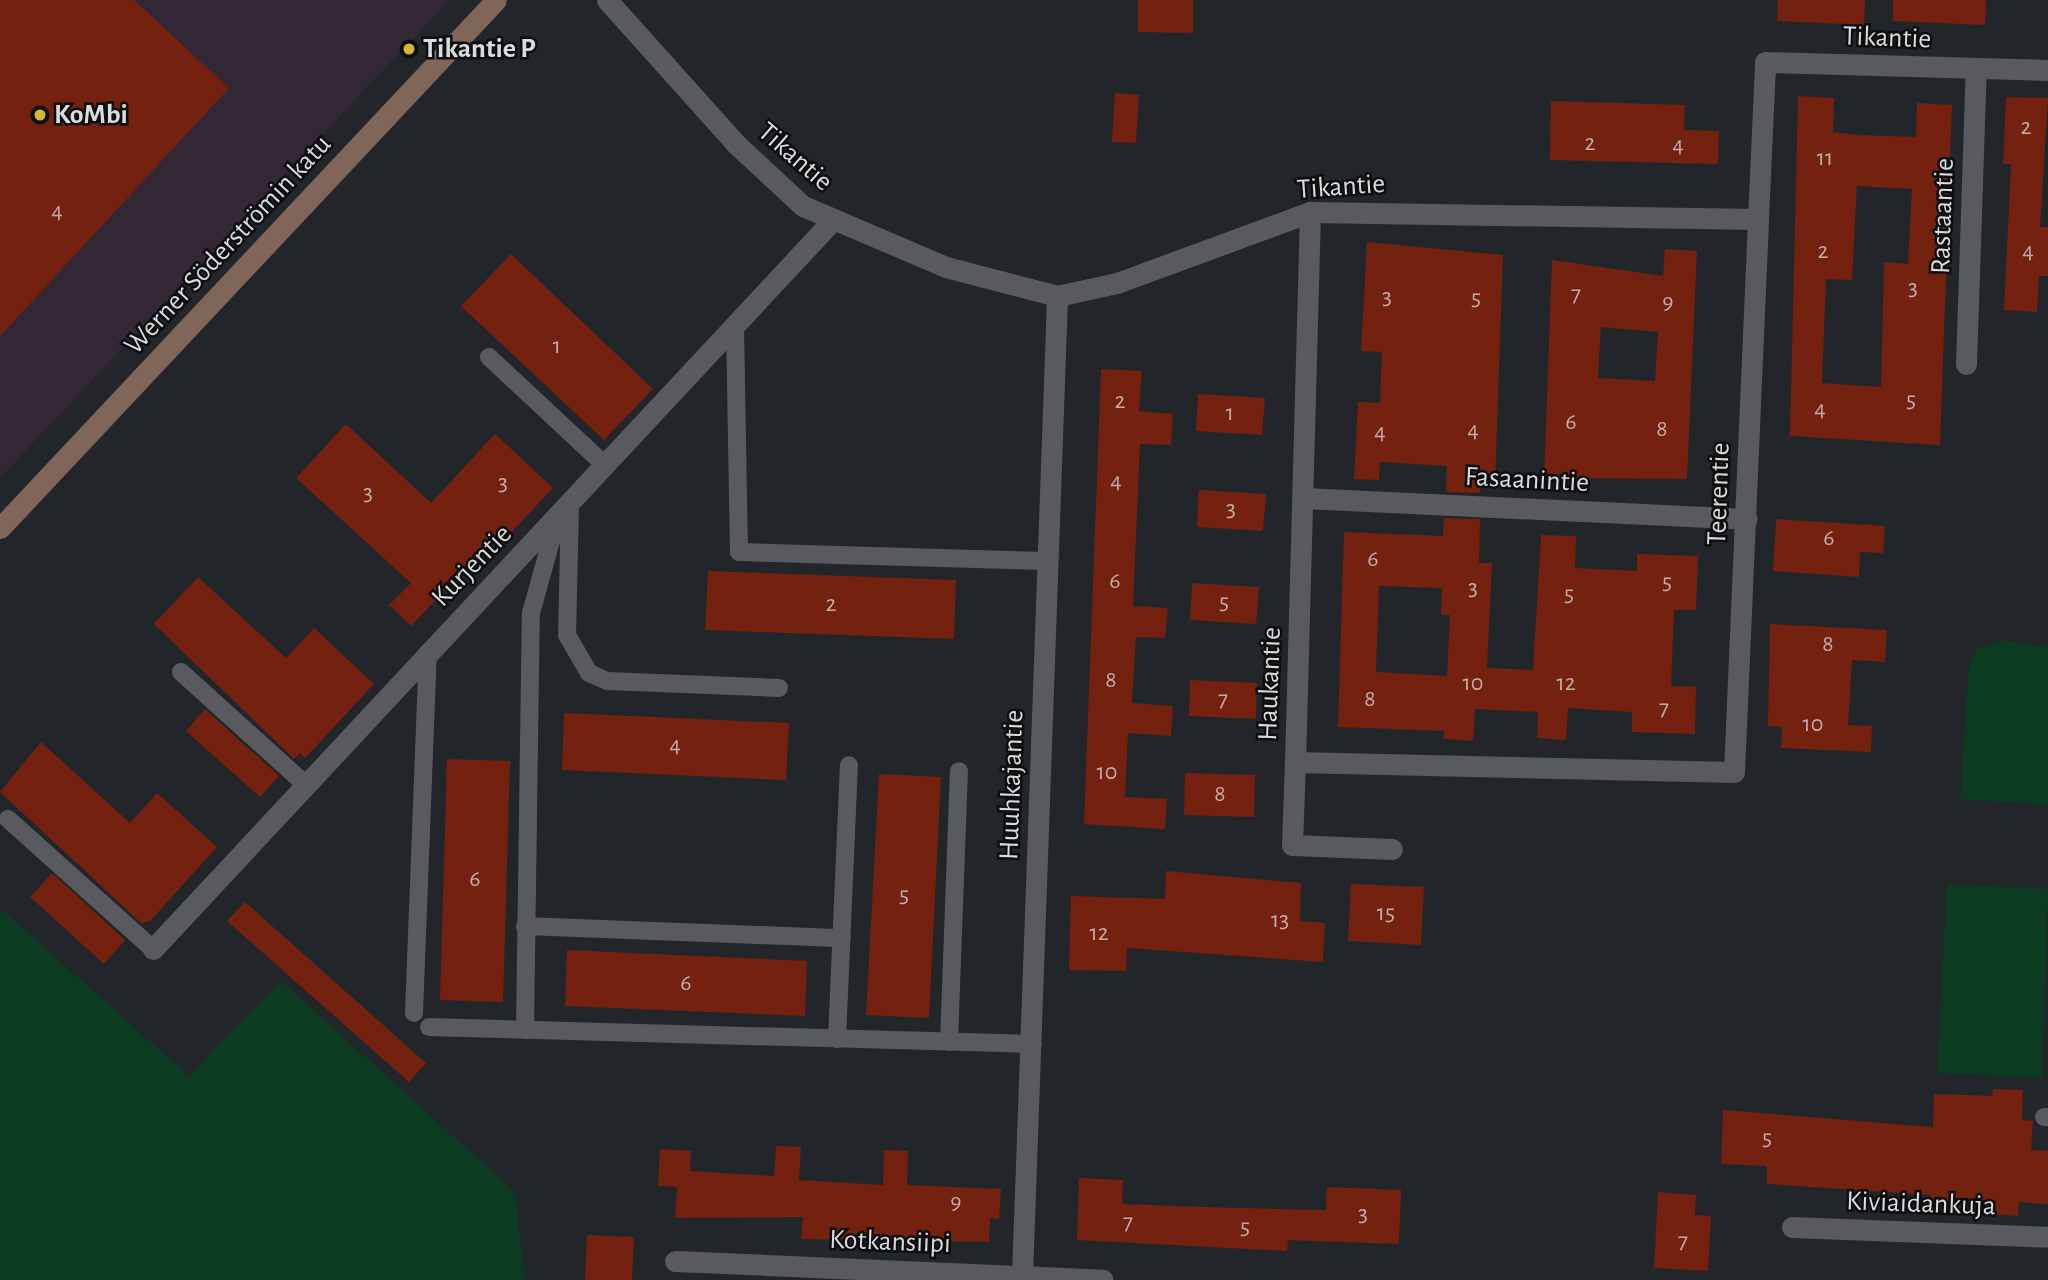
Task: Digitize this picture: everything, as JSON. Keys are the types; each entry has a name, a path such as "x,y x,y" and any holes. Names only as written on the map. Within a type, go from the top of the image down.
{"street":[{"name":"Werner Söderströmin katu","path":"0,528 496,0"},
{"name":"Tikantie","path":"607,0 775,183 831,222 996,284 1057,296 1117,283 1310,212 1758,219 1765,62 2048,70"},
{"name":"Rastaantie","path":"1966,364 1976,70"},
{"name":"Haukantie","path":"1310,212 1296,762 1734,772"},
{"name":"Teerentie","path":"1734,772 1758,219"},
{"name":"Kurjentie","path":"153,949 831,222"},
{"name":"Huuhkajantie","path":"1021,1276 1033,1044 1046,561 1057,296"},
{"name":"Fasaanintie","path":"1304,498 1747,519"},
{"path":"1296,762 1292,845 1392,849"},
{"name":"Kiviaidankuja","path":"1792,1227 2048,1237"},
{"name":"Kotkansiipi","path":"675,1261 1103,1280"}],"lane":[{"path":"735,325 739,552 1046,561"},
{"path":"489,357 606,466"},
{"path":"563,512 567,635 589,673 607,681 779,688"},
{"path":"525,1030 531,613 563,512"},
{"path":"414,1013 428,652"},
{"path":"181,672 305,784"},
{"path":"837,1039 849,765"},
{"path":"949,1042 959,771"},
{"path":"8,819 153,949"},
{"path":"525,926 842,938"},
{"path":"429,1027 1033,1044"}],"shaded area":[{"path":"0,0 449,0 0,478"}],"green space":[{"path":"1999,640 2048,647 2048,805 1960,799 1969,665 1977,649"},
{"path":"1947,884 2048,889 2042,1078 1937,1073"},
{"path":"0,908 189,1076 281,981 515,1192 525,1280 0,1280"}],"building":[{"path":"0,0 134,0 229,88 0,336"},
{"path":"1138,0 1193,0 1193,33 1138,32"},
{"path":"1778,0 1865,0 1864,25 1777,21"},
{"path":"1893,0 1986,0 1985,25 1893,21"},
{"path":"1115,93 1139,95 1136,143 1112,142"},
{"path":"1798,96 1834,98 1833,132 1857,135 1916,137 1917,103 1952,105 1940,445 1790,436","holes":["1857,186 1912,189 1908,264 1884,262 1881,387 1822,383 1826,279 1852,280"]},
{"path":"2006,97 2048,98 2040,227 2048,227 2048,276 2039,276 2037,312 2004,310 2011,164 2003,164"},
{"path":"1551,101 1685,105 1684,130 1719,131 1718,164 1550,160"},
{"path":"1367,242 1503,255 1495,483 1481,483 1480,493 1446,492 1447,466 1380,462 1379,480 1354,479 1358,402 1380,403 1382,352 1361,351"},
{"path":"1665,249 1697,251 1687,479 1544,478 1552,260 1663,276","holes":["1601,327 1658,332 1655,381 1598,378"]},
{"path":"511,254 653,389 604,440 461,306"},
{"path":"1101,369 1142,371 1139,411 1173,414 1171,445 1140,444 1133,606 1168,608 1165,638 1136,637 1132,703 1173,706 1171,736 1128,733 1125,797 1167,799 1165,829 1084,824"},
{"path":"1198,394 1265,398 1262,435 1196,431"},
{"path":"346,424 431,503 495,434 553,488 511,533 504,527 411,626 389,605 411,583 296,478"},
{"path":"1199,490 1266,494 1263,531 1197,527"},
{"path":"1444,518 1480,519 1479,563 1492,563 1487,668 1533,670 1541,535 1576,536 1575,568 1637,571 1637,554 1698,556 1696,610 1674,610 1671,686 1696,687 1695,734 1632,732 1632,712 1568,708 1566,740 1537,738 1538,712 1475,709 1473,741 1443,739 1444,731 1338,727 1344,532 1443,536","holes":["1379,586 1442,588 1441,615 1450,615 1447,676 1376,672"]},
{"path":"1776,519 1885,526 1883,553 1860,552 1859,577 1773,571"},
{"path":"708,571 956,580 954,639 705,630"},
{"path":"198,577 286,658 314,628 374,684 305,758 300,753 294,759 154,624"},
{"path":"1192,583 1259,587 1256,624 1190,620"},
{"path":"1770,624 1887,630 1885,662 1852,660 1848,725 1872,726 1871,752 1781,748 1782,727 1768,726"},
{"path":"1190,680 1257,683 1256,719 1189,716"},
{"path":"205,709 279,776 260,797 186,731"},
{"path":"564,713 789,723 786,780 562,770"},
{"path":"41,742 130,823 157,793 217,847 150,921 141,923 0,792"},
{"path":"447,759 510,761 503,1002 440,1000"},
{"path":"1185,773 1255,775 1254,817 1184,815"},
{"path":"879,774 941,777 929,1018 866,1015"},
{"path":"1166,871 1301,883 1300,921 1325,923 1323,962 1127,948 1126,971 1069,970 1071,896 1165,899"},
{"path":"52,873 125,940 104,964 30,897"},
{"path":"1351,884 1424,887 1421,945 1348,941"},
{"path":"245,902 426,1063 409,1082 227,921"},
{"path":"567,950 807,961 805,1016 565,1006"},
{"path":"1993,1089 2023,1090 2022,1120 2033,1121 2031,1150 2048,1151 2048,1204 2019,1202 2018,1216 1931,1210 1931,1195 1767,1184 1767,1166 1721,1164 1723,1110 1933,1127 1934,1094 1992,1096"},
{"path":"776,1146 801,1147 799,1180 883,1185 884,1150 908,1151 907,1185 1001,1189 999,1219 990,1218 989,1242 801,1239 803,1217 675,1218 677,1187 658,1186 660,1149 691,1151 690,1171 774,1176"},
{"path":"1079,1178 1123,1180 1122,1204 1326,1210 1327,1187 1401,1190 1399,1244 1288,1240 1287,1251 1077,1240"},
{"path":"1658,1192 1696,1195 1695,1215 1711,1216 1708,1271 1654,1268"},
{"path":"587,1235 634,1237 632,1280 585,1280"}],"place":[{"name":"Tikantie P","path":"409,49"},
{"name":"KoMbi","path":"40,115"}]}
